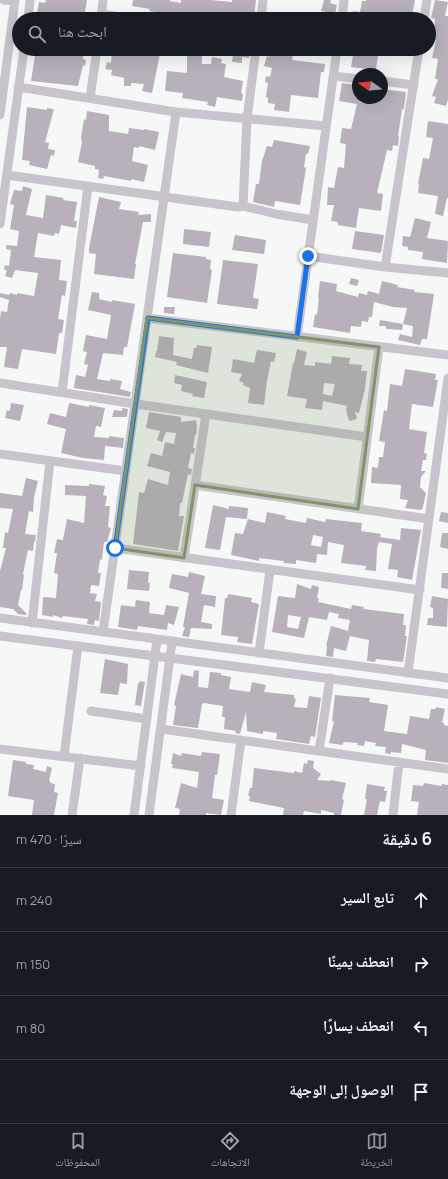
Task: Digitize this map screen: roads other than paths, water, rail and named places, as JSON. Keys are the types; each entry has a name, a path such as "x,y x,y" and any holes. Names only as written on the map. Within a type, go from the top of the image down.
{"street":[{"path":"4,0 15,1 14,12"},
{"path":"29,12 30,0"},
{"path":"102,12 103,0"},
{"path":"261,12 263,0"},
{"path":"343,12 344,0"},
{"path":"425,12 427,0"},
{"path":"0,115 12,24"},
{"path":"0,224 23,56"},
{"path":"90,98 95,56"},
{"path":"243,206 247,119 255,56"},
{"path":"297,337 336,56"},
{"path":"385,267 418,56"},
{"path":"334,76 352,78"},
{"path":"388,83 414,85"},
{"path":"18,87 176,112 326,126"},
{"path":"103,632 176,112"},
{"path":"7,175 238,207 243,206 276,214 313,220"},
{"path":"62,392 88,186"},
{"path":"308,256 385,267 448,273"},
{"path":"148,318 448,355"},
{"path":"358,509 379,347"},
{"path":"408,673 448,378"},
{"path":"0,383 367,437"},
{"path":"184,558 206,414"},
{"path":"0,454 126,471"},
{"path":"32,623 50,461"},
{"path":"195,485 429,519"},
{"path":"115,548 420,590"},
{"path":"259,653 270,570"},
{"path":"0,618 448,678"},
{"path":"0,636 448,694"},
{"path":"134,815 157,640"},
{"path":"150,815 172,642"},
{"path":"64,756 78,646"},
{"path":"319,751 330,678"},
{"path":"91,711 147,719"},
{"path":"161,729 448,769"},
{"path":"231,815 241,740"},
{"path":"0,749 141,766"},
{"path":"72,815 80,758"},
{"path":"393,815 399,762"}]}
